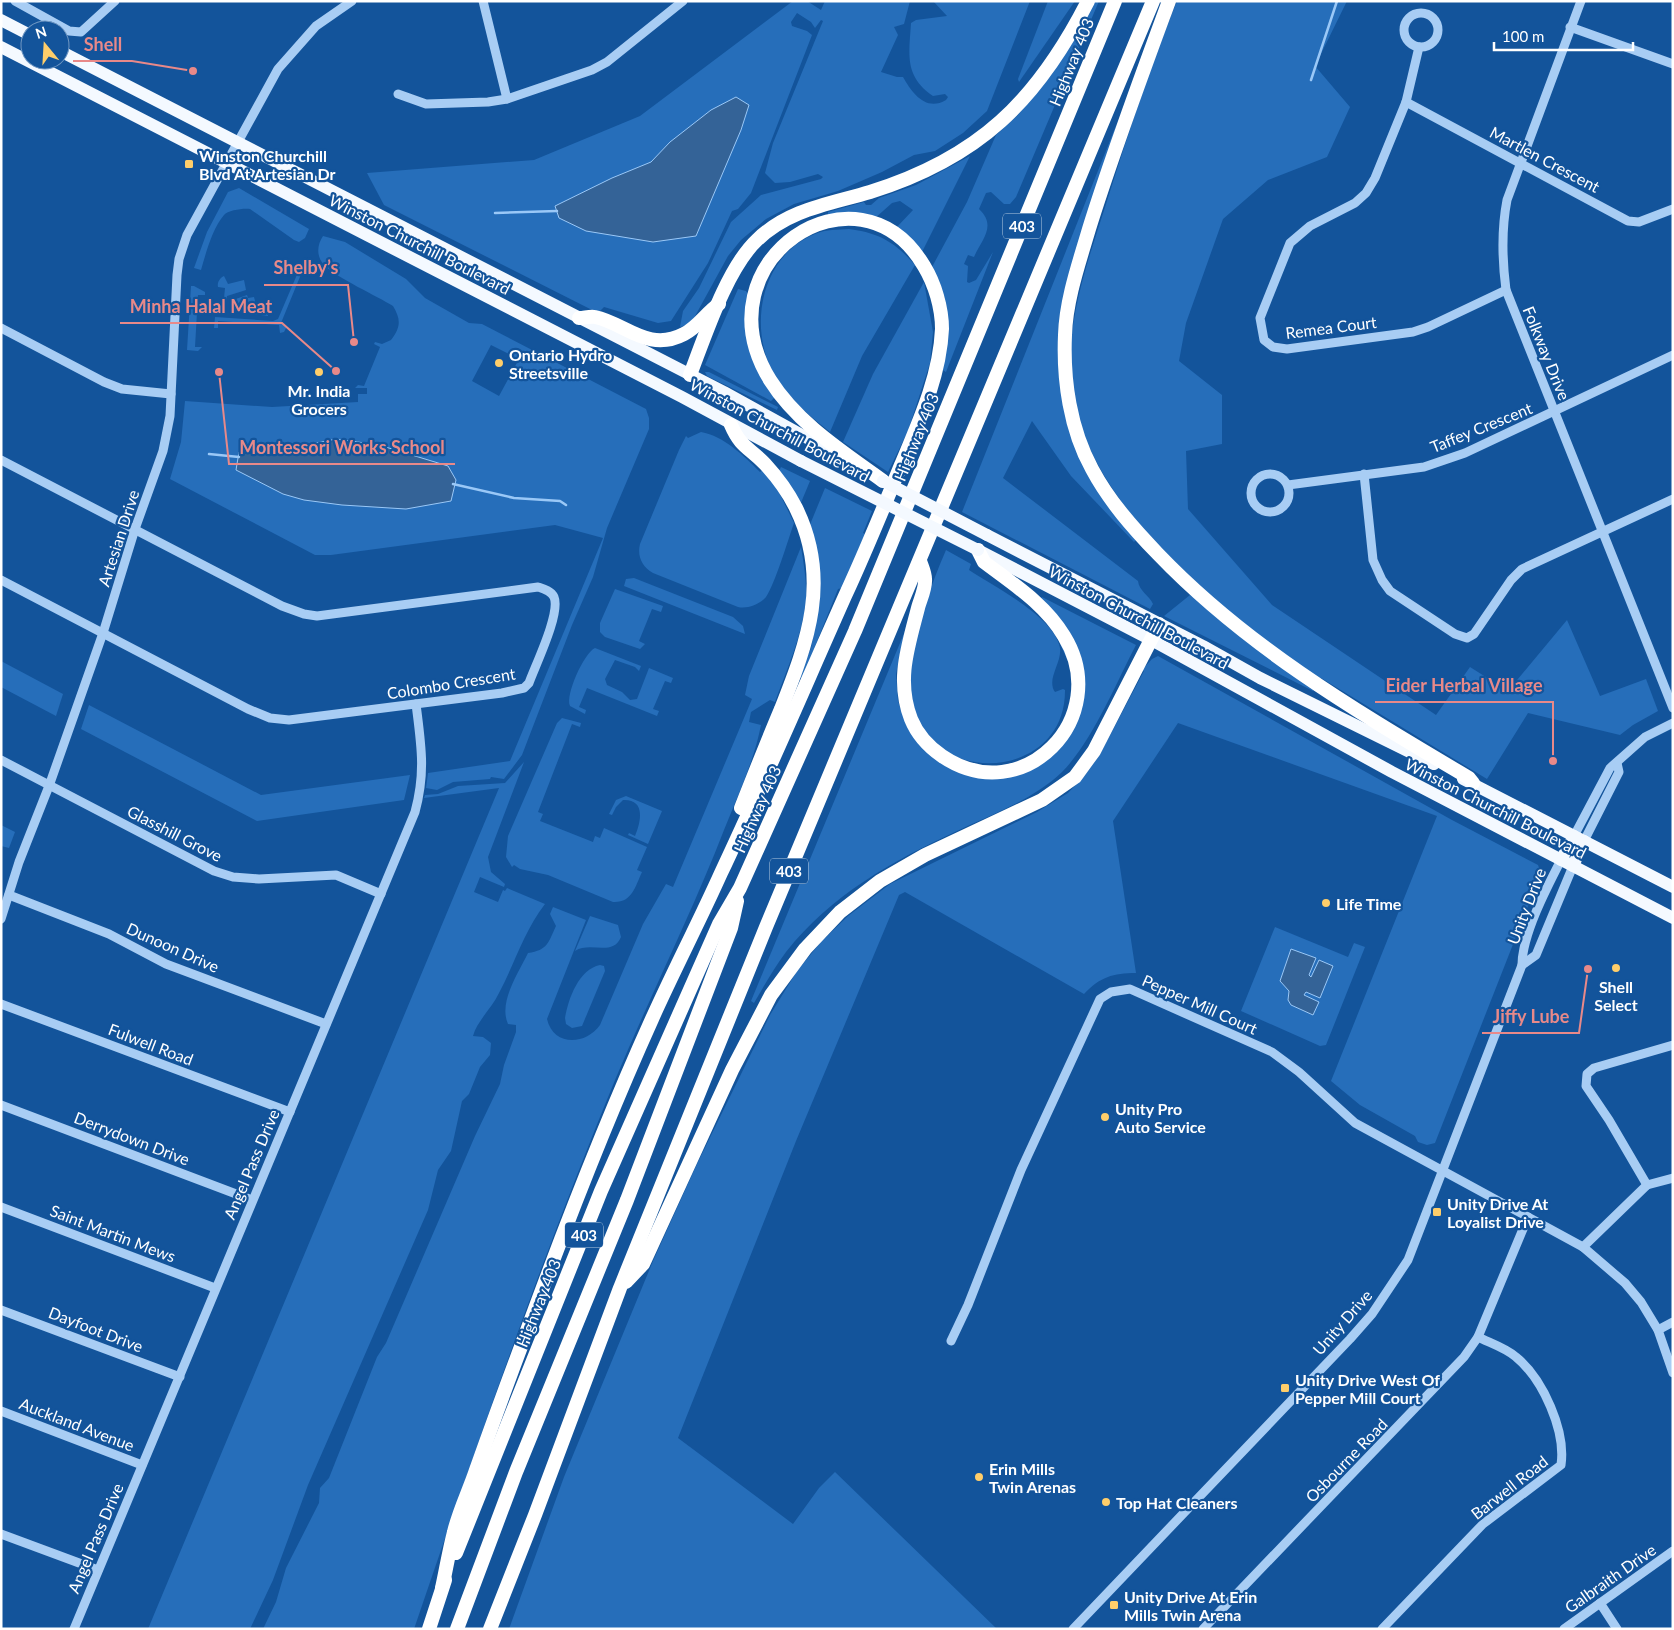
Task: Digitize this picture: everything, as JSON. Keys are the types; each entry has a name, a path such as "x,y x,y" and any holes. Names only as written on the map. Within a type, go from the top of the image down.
{"highway":[{"path":"690,375 732,275 747,250 777,224 813,207 881,189 925,172 961,152 995,128 1035,86 1062,46 1088,1"},
{"name":"Highway 403","path":"429,1629 442,1588 602,1191 719,924 740,888 855,631 1115,1"},
{"name":"403","path":"490,1629 620,1288 766,928 1153,1"},
{"path":"1169,1 1100,196 1076,273 1065,333 1069,406 1078,435 1091,467 1111,500 1142,537 1186,583 1261,647 1318,686 1469,778 1473,783"},
{"path":"442,1588 454,1530 548,1272 651,1020 720,876 867,547 912,438 937,368 942,325 933,281 916,252 906,241 874,224 854,220 831,221 805,229 779,248 766,265 757,283 753,302 752,321 758,354 768,376 779,393 809,432 883,481"},
{"path":"579,318 594,317 642,337 666,340 688,332 705,313 720,304"},
{"path":"720,876 735,822 792,681 809,632 814,594 811,555 796,508 769,469 738,442 731,425"},
{"path":"920,561 926,580 904,664 903,692 912,721 930,748 954,764 981,772 1009,772 1035,762 1061,738 1076,706 1078,672 1071,649 1050,616 1027,594 984,562 978,550"},
{"path":"620,1288 643,1264 741,1053 771,995 805,949 840,912 880,881 925,855 1042,800 1075,778 1094,751 1159,624"},
{"path":"458,1629 516,1472 627,1200 731,928 740,888"}],"main road":[{"path":"1,20 20,30"},
{"name":"Winston Churchill Boulevard","path":"1,46 682,397 731,425 1151,640 1400,776 1673,918"},
{"name":"Winston Churchill Boulevard","path":"70,55 690,375 809,432"},
{"name":"Winston Churchill Boulevard","path":"883,481 1260,678 1473,783 1673,887"},
{"path":"1561,860 1579,838"},
{"path":"1573,866 1579,838"}],"street":[{"path":"15,1 69,31 82,32 115,1"},
{"name":"Artesian Drive","path":"1,919 103,633 135,529 163,451 171,394 179,259 192,224 269,84 288,55 336,5 352,1"},
{"path":"483,1 507,99"},
{"path":"398,94 426,104 488,102 507,99 592,70 607,62 683,1"},
{"name":"Folkway Drive","path":"1581,1 1519,163 1507,200 1502,226 1502,252 1506,290 1673,708"},
{"path":"1570,27 1673,64"},
{"name":"Remea Court","path":"1420,47 1406,102 1375,178 1366,193 1355,203 1310,226 1290,243 1260,318 1264,340 1273,347 1287,349 1413,332 1428,327 1506,290"},
{"name":"Martlen Crescent","path":"1406,102 1628,221 1639,222 1673,209"},
{"path":"1,328 113,386 171,394"},
{"name":"Taffey Crescent","path":"1288,485 1424,466 1465,453 1673,355"},
{"path":"1,460 135,529"},
{"path":"1266,474 1279,476 1288,485 1289,491 1286,504 1276,511 1264,511 1258,508 1251,498 1250,491 1255,480 1266,474"},
{"path":"1364,474 1373,560 1382,580 1390,591 1455,634 1467,638 1474,634 1511,580 1522,569 1673,500"},
{"name":"Colombo Crescent","path":"1,580 248,709 270,718 290,720 502,693 524,688 529,683 556,610 554,598 548,591 538,587 317,616 304,614 282,606 135,529"},
{"name":"Angel Pass Drive","path":"74,1629 415,812 421,788 423,755 416,704"},
{"path":"1579,838 1618,772 1617,763 1630,748 1645,737 1673,723"},
{"name":"Glasshill Grove","path":"1,760 214,871 233,877 259,879 336,875 381,894"},
{"name":"Unity Drive","path":"1073,1629 1372,1314 1408,1260 1522,964 1522,950 1561,860"},
{"name":"Unity Drive","path":"1522,964 1536,955 1573,866"},
{"name":"Dunoon Drive","path":"9,895 109,934 166,964 326,1024"},
{"name":"Pepper Mill Court","path":"951,1341 968,1305 1042,1121 1100,999 1111,992 1130,989 1272,1052 1299,1072 1355,1123 1583,1247 1625,1283 1641,1302 1658,1330 1673,1372"},
{"name":"Fulwell Road","path":"1,1004 290,1112"},
{"path":"1647,1185 1610,1120 1590,1095 1585,1080 1589,1071 1594,1068 1673,1045"},
{"name":"Derrydown Drive","path":"1,1105 252,1200"},
{"path":"1583,1247 1647,1185 1673,1178"},
{"name":"Saint Martin Mews","path":"1,1207 215,1288"},
{"name":"Osbourne Road","path":"1203,1629 1455,1367 1478,1337 1528,1217"},
{"name":"Dayfoot Drive","path":"1,1310 180,1377"},
{"path":"1658,1330 1673,1322"},
{"name":"Barwell Road","path":"1382,1629 1483,1524 1561,1465 1560,1441 1546,1393 1537,1378 1516,1356 1478,1337"},
{"name":"Auckland Avenue","path":"1,1411 142,1465"},
{"path":"1,1534 98,1570"},
{"name":"Galbraith Drive","path":"1564,1629 1673,1551"},
{"path":"1600,1603 1617,1629"}],"shaded area":[{"path":"793,1 807,1 821,10 825,1 910,1 904,24 894,27 898,35 881,72 903,77 920,99 932,104 946,100 948,97 945,94 933,96 917,81 913,73 909,55 911,23 916,20 947,16 933,1 1030,1 987,111 963,133 935,151 914,155 882,172 838,191 794,204 766,219 741,240 728,256 694,318 687,325 680,327 683,311 699,288 731,222 761,195 823,177 818,174 790,182 775,183 765,173 773,143 823,21 821,20 815,28 811,22 797,13 791,22 792,26 807,31 812,35 751,193 738,209 732,211 708,263 671,321 658,323 604,307 598,313 384,205 367,173 534,160 640,116"},
{"path":"1048,1 1075,1 1019,82 1018,79"},
{"path":"1095,1 1099,1 1016,197 1010,204 1004,204 991,192 986,193 979,209 987,221 987,227 984,238 974,257 968,255 964,264 968,266 967,282 976,280 993,252 946,372 941,369 945,298 932,267 967,202 996,135 1017,116 1052,74"},
{"path":"1177,1 1347,1 1315,66 1350,107 1327,157 1268,180 1223,219 1186,323 1179,361 1222,395 1222,444 1186,451 1188,509 1272,605 1436,715 1470,667 1508,691 1567,620 1600,696 1646,679 1658,711 1633,725 1620,735 1528,713 1487,779 1321,678 1319,681 1280,652 1198,584 1158,546 1124,505 1096,461 1077,414 1070,365 1073,323 1082,282 1123,151"},
{"path":"736,97 749,105 741,130 696,236 653,242 586,231 559,218 555,206 612,178 651,162 670,142 711,110"},
{"path":"1117,123 1071,275 1067,418 1136,540 1134,542 1071,476 1032,421 1003,478 1138,581 1140,588 1153,604 1150,609 962,512"},
{"path":"970,156 922,252 906,234 896,228 913,210 900,201 892,203 874,219 828,216 828,212 864,202 866,205 871,205 879,198 916,185"},
{"path":"239,188 309,229 305,238 299,242 294,240 250,209 232,211 224,215 216,227 201,270 194,268 207,232 228,192"},
{"path":"849,229 869,233 886,240 900,250 915,265 862,356 830,432 795,402 778,381 768,362 762,341 761,319 764,298 770,278 781,260 796,245 819,232"},
{"path":"323,236 345,242 406,279 425,298 469,323 482,324 646,409 649,418 649,429 607,528 593,577 572,625 522,755 504,779 491,777 490,779 453,782 437,790 426,788 428,773 510,761 603,538 555,525 331,555 315,555 170,479 181,442 185,401 272,407 358,402 358,394 367,394 367,388 355,388 358,385 364,386 380,347 374,344 375,342 382,344 391,340 395,335 399,322 397,314 393,306 347,281 324,265 319,254","holes":["491,345 519,359 499,396 472,381"]},
{"path":"305,261 311,268 304,267 281,323 287,326 284,332 280,333 279,325 218,321 218,328 214,328 215,317 273,321 278,319 302,263"},
{"path":"224,276 228,284 244,280 246,290 227,296 225,313 215,312 217,308 223,309 225,288 218,287 218,285 219,280"},
{"path":"924,282 933,332 930,363 908,431 888,472 843,442 873,374"},
{"path":"191,286 205,292 205,295 198,295 195,347 202,347 198,351 187,350"},
{"path":"738,289 746,291 748,294 752,348 755,360 766,384 775,397 771,401 705,365"},
{"path":"247,295 248,298 254,297 257,309 267,308 268,316 234,311 233,300"},
{"path":"705,372 709,372 778,407 777,410 707,376"},
{"path":"701,432 726,442 760,472 764,469 773,480 794,523 770,591 763,600 753,606 738,607 653,573 646,568 640,557 640,544 679,450 686,436 688,438"},
{"path":"336,439 379,445 448,466 456,480 451,501 406,509 342,505 304,500 283,494 236,470 239,452 276,454 293,448"},
{"path":"781,467 810,481 800,505 779,471"},
{"path":"825,488 872,511 863,533 865,534 842,588 838,589 802,679 798,677 811,648 820,600 820,575 809,527"},
{"path":"801,547 806,581 806,601 798,640 775,702 770,700 751,712 749,722 761,725 745,778 698,893 615,1080 561,1216 486,1421 414,1629 263,1629 276,1602 286,1568 319,1503 320,1488 329,1478 377,1357 386,1343 475,1136 500,1084 504,1065 516,1032 516,1025 508,1024 506,1015 508,997 515,978 528,953 544,948 549,941 556,926 550,914 553,907 586,920 547,1019 550,1028 556,1034 570,1040 586,1037 600,1025 643,924 666,884 673,887 752,699 745,695 749,676"},
{"path":"946,550 971,564 969,570 1022,603 1047,625 1056,636 1060,654 1052,682 1055,692 1065,690 1060,720 1045,742 1023,756 998,763 971,761 946,752 926,734 913,708 910,691 914,650 925,606"},
{"path":"634,578 733,617 743,626 745,634 624,586 626,579"},
{"path":"615,589 663,606 661,612 652,609 639,641 645,644 640,649 605,637 600,632 600,623"},
{"path":"1190,595 1247,642 1315,688 1313,691 1164,616"},
{"path":"1042,597 1136,645 1093,729 1073,759 1062,772 1038,791 933,842 864,881 823,913 804,932 786,952 754,1003 751,1001 905,631 896,674 898,701 907,727 925,750 947,767 967,775 1035,765 1083,694 1040,600"},
{"path":"595,648 641,666 639,671 635,667 615,660 605,679 607,685 622,692 630,700 637,699 649,668 673,678 671,683 665,681 653,709 659,711 657,716 587,688 579,707 586,710 585,714 570,706 570,693 576,675 586,658"},
{"path":"1158,656 1452,820 1538,865 1541,873 1435,1143 1427,1145 1418,1142 1415,1136 1360,1105 1331,1081 1437,816 1178,723 1113,821 1136,973 1107,977 1084,994 905,892 899,895 796,1141 678,1438 793,1524 819,1488 835,1472 997,1629 509,1629 564,1477 653,1261 696,1166 770,1015 797,971 821,942 848,916 890,884 1037,812 1068,793 1099,756 1144,671 1142,670 1152,659"},
{"path":"1,661 63,694 56,716 1,687"},
{"path":"89,705 261,795 410,775 404,800 257,821 81,729"},
{"path":"562,718 581,723 580,727 572,724 538,812 543,814 540,821 593,842 595,836 600,838 604,828 647,847 637,870 642,872 635,888 629,897 619,902 613,902 548,875 520,869 514,865 512,867 506,857 508,836 557,723"},
{"path":"524,762 488,857 491,872 505,884 504,887 480,877 474,892 498,902 503,890 505,891 507,888 545,904 525,936 496,999 475,1030 473,1036 483,1037 491,1043 490,1055 480,1067 469,1094 462,1101 451,1151 438,1170 428,1210 308,1485 273,1580 250,1629 148,1629 499,788 424,798 425,795 438,794 458,786 505,783"},
{"path":"626,796 662,811 648,844 628,835 629,833 635,836 639,824 640,812 635,803 623,800 616,807 612,815 609,814 616,800"},
{"path":"1,825 15,832 9,848 1,846"},
{"path":"590,916 618,925 621,937 617,943 607,948 587,947 575,951"},
{"path":"1275,927 1348,957 1354,943 1365,947 1326,1045 1320,1046 1241,1011"},
{"path":"1291,949 1316,958 1309,975 1311,977 1319,960 1333,966 1320,998 1306,992 1304,995 1319,1002 1313,1015 1291,1005 1288,1000 1289,991 1280,981"},
{"path":"600,965 604,966 605,971 582,1026 572,1028 566,1024 565,1018 572,994 586,972"}],"waterway":[{"path":"1311,80 1337,1"},
{"path":"495,213 557,211"},
{"path":"209,454 239,457"},
{"path":"453,484 514,498 560,501 566,505"}],"place":[{"name":"Shell","path":"193,71"},
{"name":"Winston Churchill Blvd At Artesian Dr","path":"189,164"},
{"name":"Shelby’s","path":"354,342"},
{"name":"Ontario Hydro Streetsville","path":"499,363"},
{"name":"Minha Halal Meat","path":"336,371"},
{"name":"Montessori Works School","path":"219,372"},
{"name":"Mr. India Grocers","path":"319,372"},
{"name":"Eider Herbal Village","path":"1553,761"},
{"name":"Life Time","path":"1326,903"},
{"name":"Shell Select","path":"1616,968"},
{"name":"Jiffy Lube","path":"1588,969"},
{"name":"Unity Pro Auto Service","path":"1105,1117"},
{"name":"Unity Drive At Loyalist Drive","path":"1437,1212"},
{"name":"Unity Drive West Of Pepper Mill Court","path":"1285,1388"},
{"name":"Erin Mills Twin Arenas","path":"979,1477"},
{"name":"Top Hat Cleaners","path":"1106,1502"},
{"name":"Unity Drive At Erin Mills Twin Arena","path":"1114,1605"}]}
